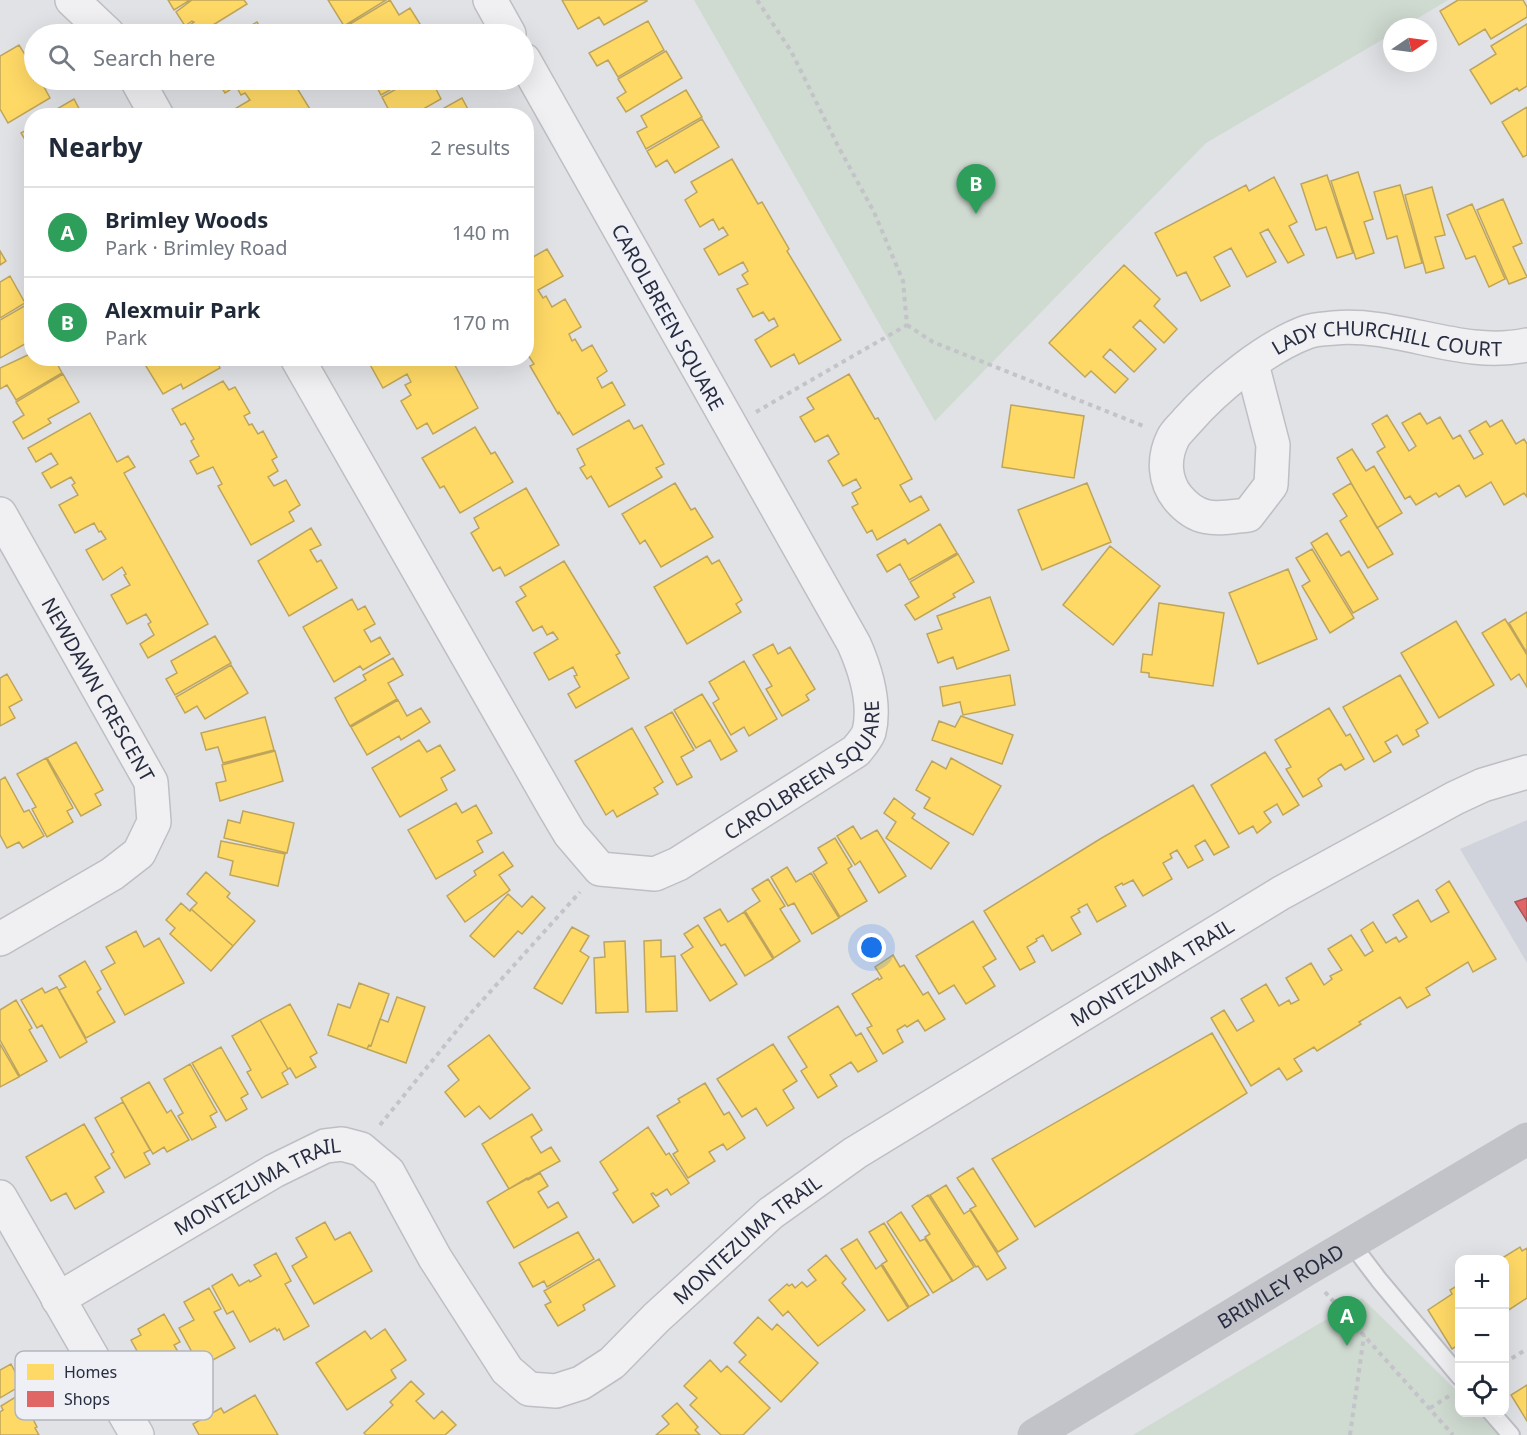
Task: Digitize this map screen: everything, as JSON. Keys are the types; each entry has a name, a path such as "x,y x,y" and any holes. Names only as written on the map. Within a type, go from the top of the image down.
{"main road":[{"name":"BRIMLEY ROAD","path":"1034,1435 1527,1139"}],"street":[{"path":"72,0 97,24"},
{"path":"490,0 503,24"},
{"name":"CAROLBREEN SQUARE","path":"534,78 729,427 854,644 862,664 870,701 869,733 856,752 678,864 655,874 600,869"},
{"path":"143,90 153,108"},
{"name":"LADY CHURCHILL COURT","path":"1252,364 1274,445 1271,485 1248,515 1209,519 1185,507 1170,488 1165,464 1173,438 1204,402 1252,364 1279,344 1310,331 1354,326 1470,348 1513,348 1527,345"},
{"path":"302,366 570,834 600,869"},
{"name":"NEWDAWN CRESCENT","path":"0,514 151,782 154,822 139,853 112,874 0,939"},
{"name":"MONTEZUMA TRAIL","path":"58,1299 301,1156 325,1146 342,1143 361,1149 388,1172 435,1258 507,1370 529,1389 556,1391 580,1383 612,1363 656,1318 771,1213 855,1153 1281,893 1455,798 1483,785 1527,772"},
{"path":"0,1197 88,1351"},
{"path":"128,1420 137,1435"}],"lane":[{"path":"1351,1243 1455,1371"},
{"path":"1495,1417 1511,1435"}],"path":[{"path":"757,0 791,51 874,212 903,281 907,325"},
{"path":"729,427 907,325"},
{"path":"907,325 933,342 1173,438"},
{"path":"361,1149 471,1013 600,869"},
{"path":"1306,1270 1453,1435"},
{"path":"1350,1435 1364,1335"},
{"path":"1509,1360 1527,1349"},
{"path":"1430,1408 1449,1396"}],"shaded area":[{"path":"694,0 1448,0 1418,18 1383,18 1383,39 1206,143 935,421"},
{"path":"1527,820 1527,963 1460,849"},
{"path":"1362,1298 1455,1389 1455,1417 1484,1417 1503,1435 1133,1435"}],"building: Homes":[{"path":"168,0 190,0 174,10"},
{"path":"192,0 244,0 247,4 215,24 191,24 194,22 192,21 184,24 176,12"},
{"path":"328,0 386,0 347,24 343,24"},
{"path":"390,0 399,15 410,8 420,24 350,24"},
{"path":"562,0 647,1 604,25 599,17 578,29"},
{"path":"1458,0 1523,0 1527,7 1527,17 1491,39 1485,29 1459,45 1440,11"},
{"path":"648,21 664,50 618,77 608,60 597,66 589,53"},
{"path":"1527,24 1527,86 1519,91 1517,88 1491,104 1470,70 1496,54 1491,46"},
{"path":"19,45 24,53 24,90 46,90 50,98 33,108 24,108 24,113 8,123 0,109 0,56"},
{"path":"666,51 682,78 626,112 617,98 626,92 618,79"},
{"path":"238,90 298,90 309,108 236,108 250,100 245,93 241,95"},
{"path":"378,90 390,90 381,95"},
{"path":"394,90 436,90 441,99 425,108 388,108 382,97"},
{"path":"686,90 702,117 646,149 637,132 647,127 641,116"},
{"path":"462,98 467,108 444,108"},
{"path":"74,99 79,108 58,108"},
{"path":"1527,107 1527,155 1523,157 1502,122"},
{"path":"702,119 719,147 675,173 667,160 656,167 647,151"},
{"path":"732,159 758,204 762,202 789,249 787,251 841,340 799,364 794,354 771,367 755,340 778,326 774,318 769,321 763,312 753,317 737,289 748,284 742,275 748,271 743,262 719,275 704,249 728,235 723,227 719,230 713,219 700,227 685,200 697,192 691,182"},
{"path":"1358,172 1373,219 1364,222 1374,253 1356,259 1331,181"},
{"path":"1327,175 1353,253 1337,258 1326,227 1316,230 1301,184"},
{"path":"1274,177 1297,222 1289,226 1304,255 1288,263 1268,229 1260,233 1276,262 1247,277 1231,248 1214,257 1230,286 1201,301 1186,272 1177,276 1155,233 1246,185 1249,191"},
{"path":"1400,185 1422,263 1405,268 1397,236 1387,239 1374,192"},
{"path":"1432,187 1445,235 1435,237 1444,268 1426,273 1405,195"},
{"path":"1503,199 1522,243 1513,247 1527,277 1509,284 1477,210"},
{"path":"1472,204 1505,279 1489,287 1475,256 1466,259 1447,215"},
{"path":"547,249 563,276 538,290 543,298 546,296 552,307 565,299 581,327 569,334 572,341 575,339 582,351 592,345 607,371 597,378 602,388 612,382 625,405 573,435 530,366 534,366 534,256"},
{"path":"0,251 6,261 0,265"},
{"path":"1124,265 1160,299 1154,306 1177,329 1164,343 1140,320 1133,327 1156,349 1134,372 1110,349 1103,357 1128,379 1115,393 1091,371 1085,377 1049,343"},
{"path":"10,276 24,304 0,318 0,282"},
{"path":"24,306 24,344 0,358 0,320"},
{"path":"24,357 24,366 58,366 62,373 16,400 7,385 0,389 0,368"},
{"path":"146,366 219,366 220,368 183,389 181,384 163,394"},
{"path":"371,366 455,366 478,408 433,434 427,423 417,429 401,401 411,395 405,385 411,382 407,374 383,388"},
{"path":"63,374 79,402 48,419 51,423 23,439 13,422 24,415 16,402"},
{"path":"849,374 875,419 878,418 912,479 900,485 910,502 921,496 929,510 877,540 872,530 867,533 852,507 858,504 852,493 861,488 856,479 843,486 828,461 839,454 828,435 815,442 800,417 814,409 807,398"},
{"path":"223,381 229,390 235,387 250,413 244,416 249,425 252,424 258,434 263,431 277,457 272,460 278,471 268,477 274,486 286,480 300,505 289,512 294,521 251,545 218,486 222,484 213,467 197,474 190,461 199,456 191,441 194,439 185,423 181,425 172,409"},
{"path":"1011,405 1084,416 1074,478 1002,467"},
{"path":"90,413 117,462 128,456 135,467 124,473 208,624 148,658 140,644 154,635 148,624 151,622 146,614 127,624 111,595 130,585 122,567 103,580 86,550 106,539 94,523 75,533 59,505 78,495 72,485 75,483 71,477 51,488 42,473 58,464 51,453 36,462 28,448"},
{"path":"1420,413 1427,424 1440,417 1453,439 1460,435 1474,459 1483,454 1469,431 1486,421 1490,427 1502,420 1516,444 1524,439 1527,444 1527,497 1524,493 1504,505 1491,482 1466,497 1459,485 1439,497 1436,493 1416,505 1410,496 1405,499 1377,452 1385,447 1372,424 1387,415 1409,451 1416,446 1402,423"},
{"path":"629,420 634,429 642,425 664,464 656,468 662,477 609,507 591,476 587,479 580,468 585,465 577,449"},
{"path":"475,427 491,454 495,452 513,482 460,513 444,486 440,488 422,458"},
{"path":"1352,449 1366,471 1374,466 1402,513 1377,528 1337,458"},
{"path":"675,483 691,510 695,508 713,537 661,567 645,540 640,544 622,514"},
{"path":"1087,483 1111,542 1042,570 1018,510"},
{"path":"1351,483 1393,554 1368,568 1340,521 1347,516 1333,494"},
{"path":"526,488 559,545 505,576 500,567 493,571 471,533 479,528 474,518"},
{"path":"940,524 957,553 909,580 900,564 887,572 877,555 905,539 908,544"},
{"path":"311,528 321,545 310,550 317,562 321,560 337,588 289,616 258,561"},
{"path":"1327,533 1341,556 1349,551 1378,599 1353,613 1311,543"},
{"path":"1110,546 1160,586 1113,645 1063,605"},
{"path":"1312,549 1354,618 1330,633 1302,586 1310,581 1296,558"},
{"path":"958,554 974,582 953,594 955,597 915,620 905,605 919,597 910,582"},
{"path":"707,556 712,564 719,560 742,600 736,604 741,612 687,644 654,587"},
{"path":"564,561 620,653 616,655 629,678 576,708 568,694 580,687 574,676 577,675 573,667 549,680 534,653 558,639 553,632 547,635 542,626 533,631 516,602 526,596 520,587"},
{"path":"1288,569 1317,639 1258,664 1229,593"},
{"path":"990,597 1009,650 957,669 953,657 938,663 927,634 942,629 937,616"},
{"path":"352,599 358,610 365,606 375,624 364,630 371,642 380,637 390,654 363,670 360,666 334,682 303,627"},
{"path":"1159,603 1224,613 1213,686 1149,677 1149,673 1141,672 1143,654 1152,655"},
{"path":"1527,612 1527,653 1509,623"},
{"path":"1505,619 1527,655 1527,687 1519,674 1511,680 1482,633"},
{"path":"1456,621 1494,685 1439,718 1401,653"},
{"path":"215,636 231,663 175,695 166,679 177,673 171,661"},
{"path":"773,644 778,654 790,647 815,689 806,695 809,700 782,716 766,689 772,686 753,655"},
{"path":"393,658 403,675 388,683 397,699 350,726 335,698 366,680 363,675"},
{"path":"744,661 777,719 749,736 744,727 731,735 713,703 719,699 709,682"},
{"path":"231,665 248,693 205,719 197,706 185,713 176,697"},
{"path":"7,674 22,700 9,707 15,718 0,726 0,678"},
{"path":"1010,675 1015,705 963,715 960,702 943,706 940,687"},
{"path":"1400,675 1428,723 1416,730 1419,736 1403,745 1397,735 1385,742 1391,752 1374,762 1343,707"},
{"path":"702,694 737,751 721,760 710,740 696,748 674,710"},
{"path":"398,700 407,716 421,708 430,722 401,740 399,736 367,755 351,727"},
{"path":"1329,708 1346,736 1350,734 1364,759 1345,770 1341,764 1330,770 1318,779 1322,786 1303,797 1286,769 1291,767 1275,740"},
{"path":"672,712 694,750 681,757 692,777 677,785 645,727"},
{"path":"961,716 1013,735 1002,764 932,740 939,721 955,727"},
{"path":"265,717 274,750 223,763 218,747 206,750 201,733"},
{"path":"632,728 663,782 654,788 658,794 617,817 613,810 606,815 575,761"},
{"path":"419,740 427,752 440,745 455,770 441,778 447,790 400,817 372,768"},
{"path":"76,742 103,790 95,794 101,805 81,816 47,758"},
{"path":"275,751 283,781 220,801 216,783 226,781 222,765"},
{"path":"1265,752 1299,805 1283,815 1277,804 1264,812 1271,822 1257,833 1253,826 1239,834 1211,785"},
{"path":"46,758 73,808 67,811 73,822 47,837 32,809 36,807 17,774"},
{"path":"951,758 1001,786 973,835 924,808 930,798 916,790 932,761 946,769"},
{"path":"5,777 24,812 29,810 44,836 23,848 19,842 7,848 0,835 0,780"},
{"path":"1193,785 1229,847 1214,855 1205,840 1195,846 1203,860 1188,868 1177,850 1170,854 1172,858 1163,863 1172,879 1143,896 1133,880 1115,887 1126,906 1097,922 1087,904 1078,909 1080,912 1071,917 1081,934 1052,951 1043,935 1036,939 1037,941 1027,947 1035,962 1020,970 984,911"},
{"path":"894,798 915,814 912,818 949,843 931,869 886,838 896,822 884,813"},
{"path":"456,803 462,813 476,805 492,833 477,841 483,852 436,879 408,830"},
{"path":"243,811 294,823 287,853 224,838 228,820 240,823"},
{"path":"853,826 861,839 877,830 906,876 879,893 860,861 855,865 837,836"},
{"path":"835,838 852,866 848,869 867,901 840,917 813,872 827,863 818,848"},
{"path":"221,841 285,854 278,886 230,875 233,861 218,857"},
{"path":"503,852 513,866 499,875 510,890 465,922 447,896 476,875 474,871"},
{"path":"787,867 796,882 811,873 839,918 812,934 794,903 788,906 771,877"},
{"path":"206,872 230,893 227,897 255,921 233,946 191,909 197,903 187,894"},
{"path":"768,879 785,906 780,909 800,941 774,958 745,911 760,901 752,889"},
{"path":"1449,881 1496,959 1473,972 1468,962 1426,988 1430,995 1407,1008 1400,997 1317,1051 1314,1047 1294,1059 1302,1071 1287,1080 1279,1068 1251,1086 1211,1018 1224,1010 1237,1031 1254,1021 1241,999 1266,984 1279,1006 1289,1000 1291,1004 1299,1000 1286,978 1311,963 1324,985 1332,979 1330,976 1342,970 1328,949 1351,935 1365,956 1373,951 1361,930 1373,922 1386,943 1396,937 1399,942 1407,937 1393,915 1418,900 1431,922 1449,912 1436,890"},
{"path":"508,894 522,907 532,896 545,908 522,934 518,931 494,957 470,936"},
{"path":"181,903 233,946 211,971 170,934 175,928 166,920"},
{"path":"720,909 728,922 744,912 773,959 745,976 725,944 721,946 704,918"},
{"path":"973,921 996,959 983,967 995,986 966,1004 954,985 939,994 916,956"},
{"path":"698,925 737,984 710,1001 681,955 693,947 684,934"},
{"path":"572,927 589,936 580,951 589,957 562,1004 534,988"},
{"path":"136,931 144,947 159,938 184,983 125,1015 101,971 115,963 106,947"},
{"path":"661,940 661,957 675,956 677,1011 646,1012 644,941"},
{"path":"625,941 628,1012 596,1013 594,958 605,957 604,942"},
{"path":"893,955 900,967 904,965 923,995 928,992 945,1019 925,1031 918,1020 907,1027 905,1025 897,1030 903,1042 883,1054 867,1028 872,1026 852,994 878,978 879,980 882,978 875,967"},
{"path":"85,961 101,989 97,992 115,1022 86,1038 59,990 66,987 59,976"},
{"path":"359,983 389,994 371,1046 369,1045 367,1049 328,1035 338,1004 350,1008"},
{"path":"57,987 87,1042 60,1058 42,1025 37,1028 21,1000 42,988 45,993"},
{"path":"397,997 425,1007 406,1063 367,1049 369,1045 371,1046 380,1019 388,1022"},
{"path":"16,1000 32,1028 29,1030 47,1061 20,1076 0,1040 0,1010"},
{"path":"290,1004 317,1053 310,1057 316,1067 296,1078 290,1068 288,1069 260,1020"},
{"path":"838,1006 856,1036 861,1033 877,1061 858,1072 851,1062 830,1075 837,1086 818,1098 801,1071 807,1067 788,1037"},
{"path":"260,1020 288,1069 282,1073 288,1084 262,1098 247,1072 251,1070 232,1036"},
{"path":"1212,1033 1247,1093 1035,1227 992,1159"},
{"path":"489,1035 530,1088 490,1119 479,1106 465,1117 445,1092 459,1080 448,1066"},
{"path":"0,1044 19,1077 0,1087"},
{"path":"773,1044 797,1081 783,1090 794,1108 767,1126 756,1108 742,1117 717,1079"},
{"path":"221,1047 248,1094 241,1098 247,1109 226,1121 192,1063"},
{"path":"190,1064 217,1112 210,1116 216,1127 192,1140 178,1116 183,1113 164,1079"},
{"path":"149,1082 167,1113 171,1110 189,1140 167,1152 164,1147 153,1154 121,1098"},
{"path":"705,1083 724,1115 729,1112 745,1138 727,1150 723,1144 709,1152 715,1161 688,1178 673,1154 678,1151 657,1116 680,1102 678,1099"},
{"path":"123,1102 150,1150 144,1153 150,1164 125,1178 95,1118"},
{"path":"532,1114 542,1130 531,1137 541,1153 551,1147 560,1161 509,1189 482,1144"},
{"path":"84,1124 110,1168 95,1177 104,1192 75,1209 66,1193 51,1201 26,1157"},
{"path":"648,1127 666,1155 669,1153 689,1183 671,1195 667,1189 656,1196 651,1194 659,1206 633,1223 613,1193 618,1190 600,1162"},
{"path":"973,1168 1018,1239 998,1252 970,1209 976,1206 957,1178"},
{"path":"540,1173 548,1186 538,1192 548,1208 558,1202 567,1217 514,1248 487,1202 527,1178 528,1180"},
{"path":"946,1185 964,1214 970,1210 1006,1268 987,1280 978,1266 976,1267 930,1195"},
{"path":"928,1195 974,1267 953,1281 925,1237 930,1234 912,1206"},
{"path":"901,1212 920,1241 925,1239 952,1281 933,1293 887,1222"},
{"path":"325,1222 335,1240 350,1232 372,1271 314,1304 292,1266 307,1257 296,1238"},
{"path":"884,1223 929,1295 909,1307 882,1264 887,1261 869,1232"},
{"path":"578,1232 594,1259 547,1287 544,1281 533,1287 519,1263"},
{"path":"857,1239 876,1269 881,1265 908,1308 888,1321 841,1249"},
{"path":"1520,1247 1522,1251 1527,1248 1527,1298 1509,1310 1509,1255 1507,1255"},
{"path":"276,1253 291,1281 285,1284 309,1326 284,1340 279,1329 277,1331 275,1328 250,1342 233,1311 227,1314 212,1286 232,1274 239,1286 249,1280 250,1282 261,1276 254,1265"},
{"path":"826,1255 846,1279 842,1283 865,1310 818,1346 788,1311 783,1316 769,1300 787,1284 789,1286 792,1284 795,1288 802,1282 807,1287 816,1280 808,1270"},
{"path":"599,1259 615,1286 583,1305 585,1310 558,1326 545,1305 551,1302 544,1291"},
{"path":"1455,1287 1455,1347 1452,1349 1428,1310 1452,1294 1450,1290"},
{"path":"209,1288 221,1309 214,1312 235,1348 213,1360 213,1351 191,1351 179,1328 194,1320 184,1302"},
{"path":"164,1314 180,1342 174,1345 177,1351 137,1351 131,1340 141,1335 138,1329"},
{"path":"758,1317 772,1330 777,1324 818,1363 781,1402 739,1362 746,1355 734,1343"},
{"path":"385,1329 406,1360 391,1370 396,1378 347,1410 316,1363 365,1331 371,1339"},
{"path":"710,1360 721,1372 727,1366 770,1408 743,1435 721,1435 690,1405 697,1398 684,1386"},
{"path":"11,1364 15,1372 15,1389 0,1398 0,1370"},
{"path":"411,1381 424,1394 416,1401 434,1419 442,1411 456,1425 445,1435 366,1435 364,1433 393,1405 390,1402"},
{"path":"1527,1385 1527,1421 1511,1395"},
{"path":"255,1395 278,1435 199,1435 193,1424 200,1420 213,1420 213,1413 221,1408 224,1413"},
{"path":"15,1397 15,1420 34,1420 39,1435 0,1435 0,1412 3,1410 1,1406"},
{"path":"677,1403 698,1427 695,1430 700,1435 656,1435 669,1424 662,1416"}],"building: Shops":[{"path":"1527,898 1527,921 1515,902"}],"place":[{"name":"Alexmuir Park","path":"976,214"},
{"name":"Brimley Woods","path":"1347,1346"}]}
